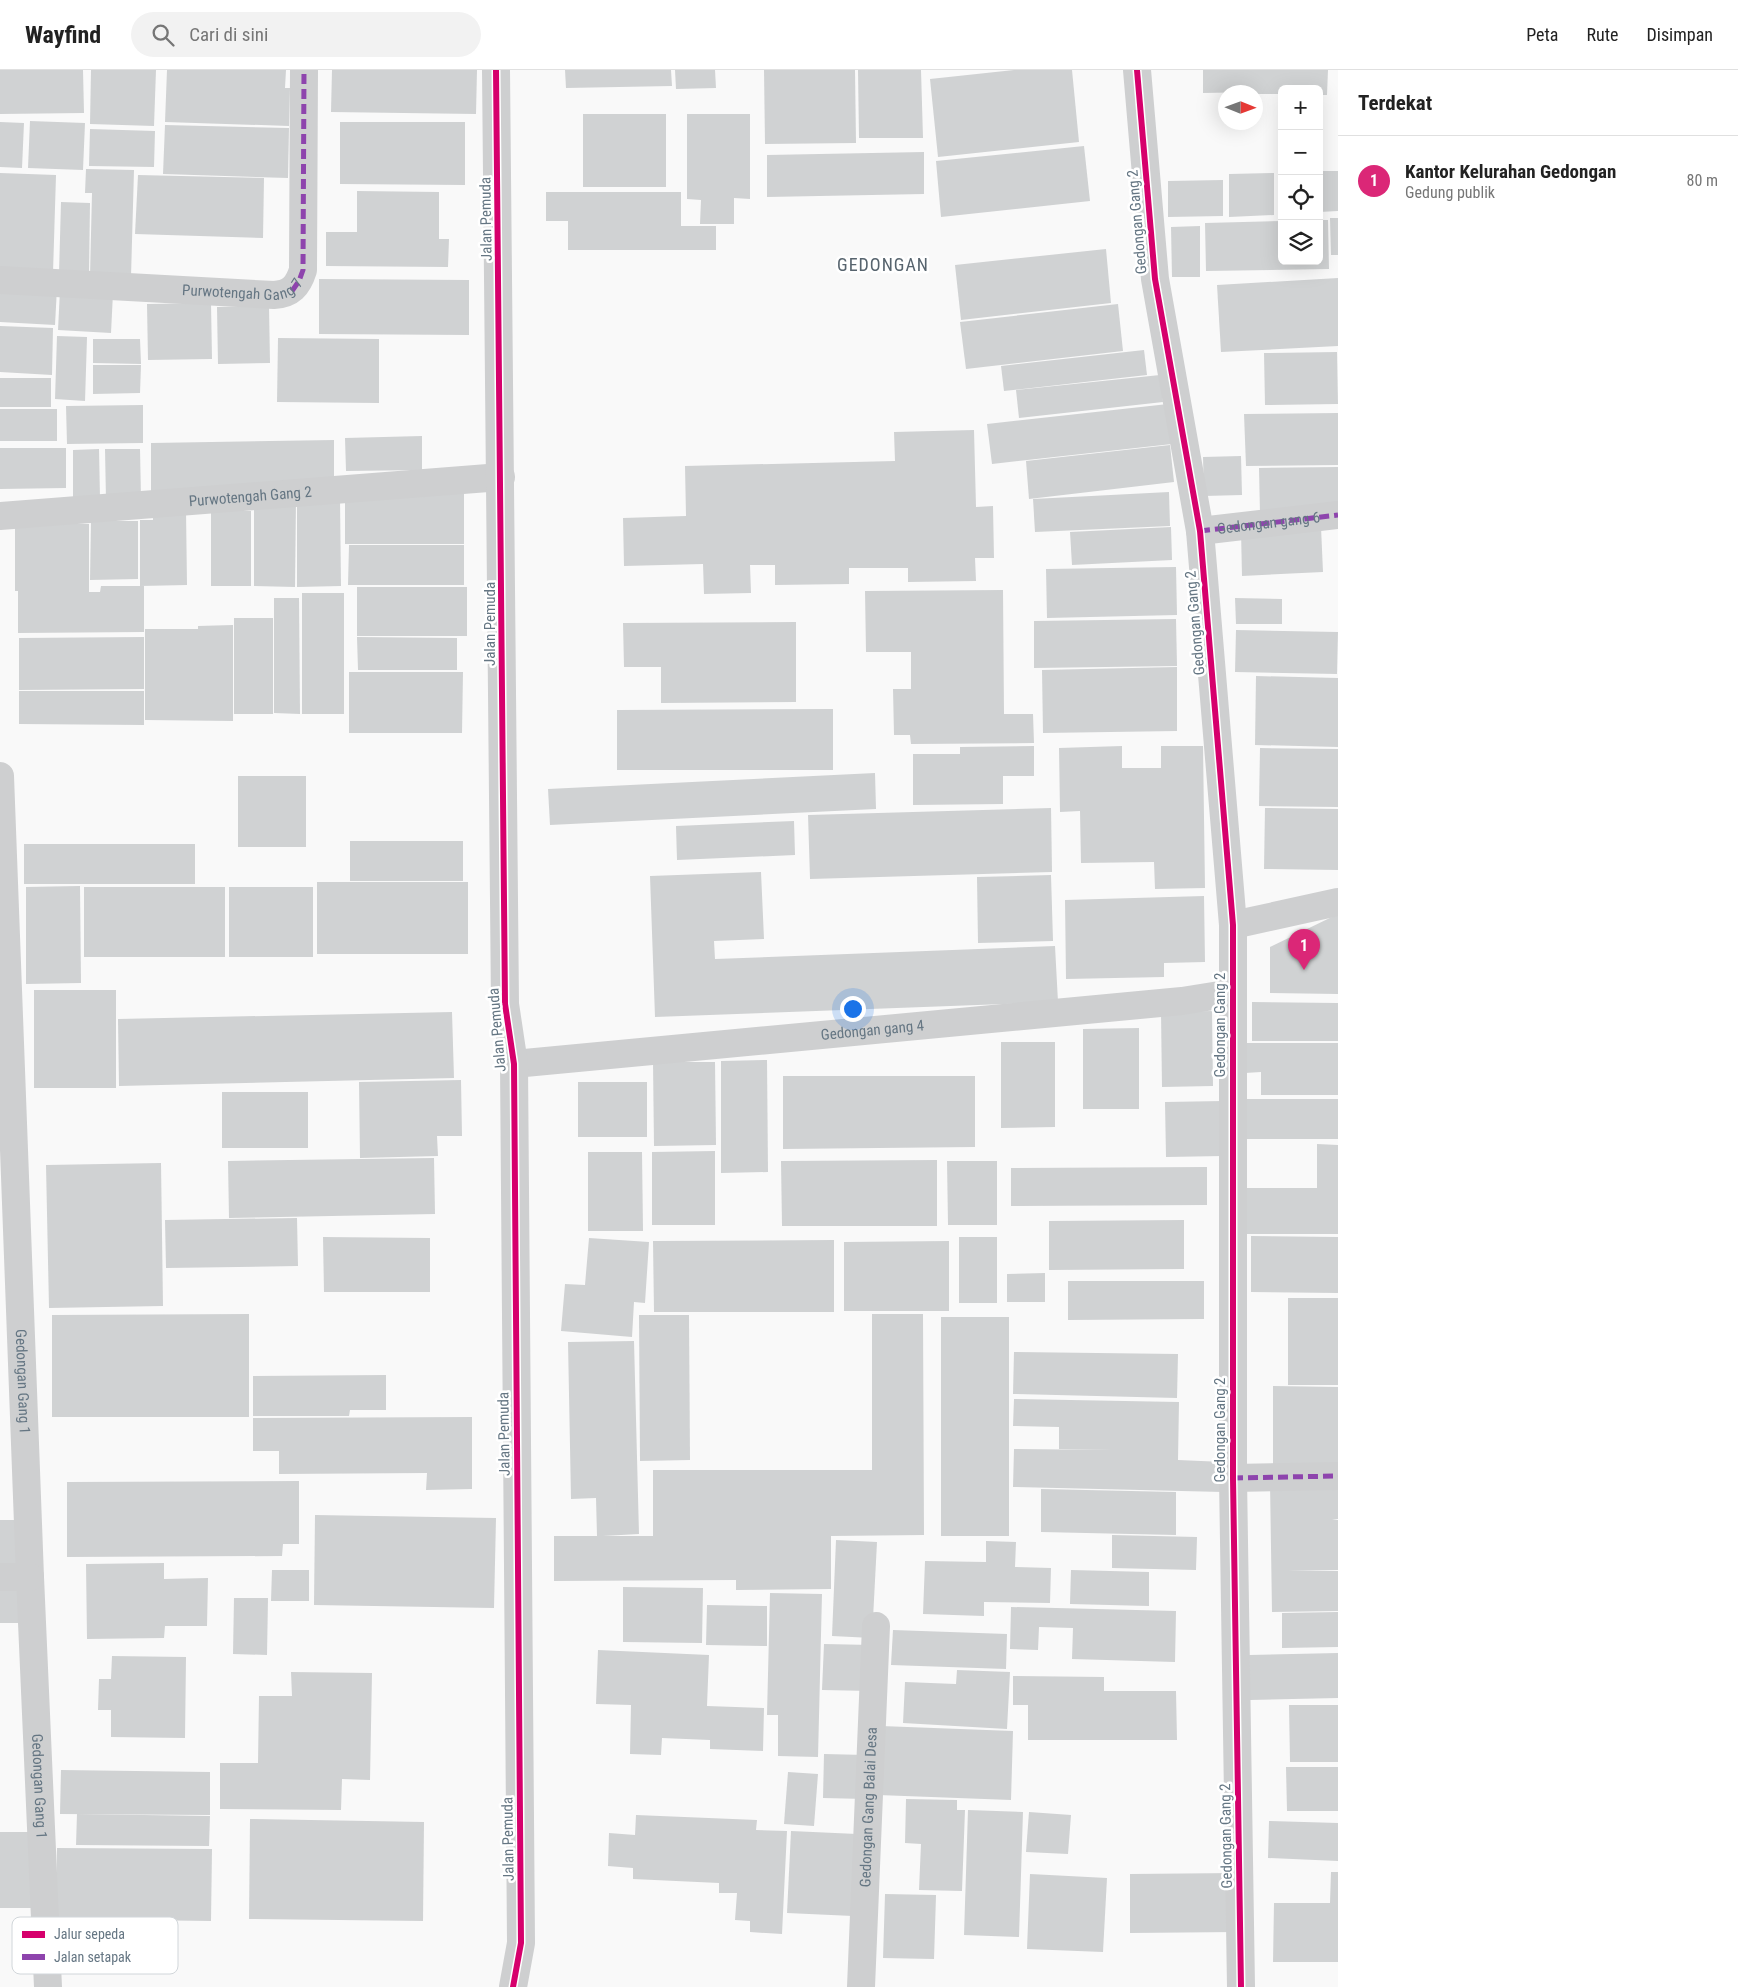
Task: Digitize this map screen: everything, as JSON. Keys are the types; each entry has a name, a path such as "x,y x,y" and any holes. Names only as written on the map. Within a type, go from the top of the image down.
{"street":[{"name":"Purwotengah Gang 7","path":"0,280 274,295 292,291 299,281 303,270 304,70"},
{"name":"Jalan Pemuda","path":"496,70 505,1004 514,1064 522,1943 513,1987"},
{"name":"Gedongan Gang 2","path":"1137,70 1155,279 1200,531 1233,925 1233,1478 1241,1987"},
{"name":"Purwotengah Gang 2","path":"0,516 501,477"},
{"name":"Gedongan gang 6","path":"1200,531 1338,515"},
{"name":"Gedongan Gang 1","path":"0,776 30,1577 45,1917"},
{"path":"1233,925 1338,902"},
{"name":"Gedongan gang 4","path":"514,1064 1173,1002 1232,993"},
{"path":"1233,1478 1338,1476"},
{"path":"0,1577 30,1577"},
{"name":"Gedongan Gang Balai Desa","path":"860,1987 876,1626"},
{"name":"Gedongan Gang 1","path":"47,1974 48,1987"}],"building":[{"path":"0,70 83,70 84,113 0,114"},
{"path":"91,70 156,70 154,126 90,124"},
{"path":"167,70 286,70 285,88 290,88 289,126 165,122"},
{"path":"332,70 477,70 476,114 331,112"},
{"path":"565,70 671,70 672,86 566,88"},
{"path":"675,70 715,70 716,88 676,89"},
{"path":"764,70 855,70 856,143 765,144"},
{"path":"858,70 921,70 923,138 859,138"},
{"path":"1014,70 1072,70 1079,142 938,157 930,79"},
{"path":"1203,70 1328,70 1327,95 1323,95 1323,85 1278,85 1278,94 1263,94 1263,85 1218,85 1218,93 1203,93"},
{"path":"583,114 666,114 666,187 583,187"},
{"path":"687,114 750,114 750,199 734,198 734,224 700,224 701,200 687,199"},
{"path":"30,121 85,123 83,170 28,168"},
{"path":"0,122 24,123 22,168 0,167"},
{"path":"340,122 465,122 465,185 340,184"},
{"path":"165,125 289,128 288,178 163,174"},
{"path":"90,129 155,131 154,167 89,166"},
{"path":"1084,146 1090,201 941,217 936,161"},
{"path":"924,152 924,194 767,197 767,155"},
{"path":"86,169 134,170 131,277 90,276 92,193 85,193"},
{"path":"1323,171 1338,171 1338,211 1323,212"},
{"path":"0,173 56,175 53,273 0,271"},
{"path":"1274,173 1274,215 1229,217 1229,174"},
{"path":"138,175 264,178 263,238 135,234"},
{"path":"1223,180 1223,216 1168,217 1168,181"},
{"path":"357,191 439,192 439,239 449,239 448,267 326,266 326,232 357,232"},
{"path":"546,192 681,192 681,226 716,226 716,250 568,250 568,221 546,221"},
{"path":"61,202 90,203 89,275 59,274"},
{"path":"1330,218 1338,218 1338,255 1331,255"},
{"path":"1323,220 1328,220 1329,269 1206,271 1205,223 1278,221 1278,265 1323,265"},
{"path":"1200,226 1200,277 1172,277 1171,227"},
{"path":"1106,249 1111,303 961,320 955,265"},
{"path":"1338,278 1338,346 1221,352 1217,285"},
{"path":"319,279 469,280 469,335 319,334"},
{"path":"0,285 57,288 55,325 0,322"},
{"path":"60,290 113,293 111,333 58,330"},
{"path":"211,303 212,359 148,360 147,304"},
{"path":"1118,304 1123,351 966,369 960,322"},
{"path":"269,306 270,363 218,364 217,307"},
{"path":"0,326 53,328 52,375 0,372"},
{"path":"57,336 87,337 85,401 55,399"},
{"path":"278,338 379,339 379,403 277,402"},
{"path":"93,339 140,339 141,364 93,363"},
{"path":"1144,350 1147,375 1004,391 1001,366"},
{"path":"1337,352 1338,404 1265,405 1264,353"},
{"path":"93,365 141,365 140,393 93,394"},
{"path":"1160,375 1163,402 1019,418 1016,390"},
{"path":"0,378 51,378 51,407 0,407"},
{"path":"1168,404 1172,444 992,464 987,424"},
{"path":"143,405 143,443 67,444 66,406"},
{"path":"0,409 57,409 57,441 0,441"},
{"path":"1338,413 1338,465 1246,466 1244,414"},
{"path":"974,430 976,507 993,506 994,558 975,558 976,581 908,582 908,568 849,568 849,584 775,585 775,565 750,565 751,593 704,594 703,564 624,566 623,518 686,516 685,466 895,461 894,432"},
{"path":"422,436 422,470 346,471 345,438"},
{"path":"334,440 334,488 151,491 151,443"},
{"path":"1170,445 1174,482 1029,499 1026,461"},
{"path":"0,448 66,448 66,488 0,489"},
{"path":"99,449 100,498 73,499 73,450"},
{"path":"105,449 140,449 141,499 106,500"},
{"path":"1241,456 1242,495 1204,496 1203,457"},
{"path":"1338,467 1338,512 1260,513 1259,468"},
{"path":"1169,492 1170,526 1035,532 1033,499"},
{"path":"345,494 464,494 464,544 345,544"},
{"path":"297,499 340,499 341,586 297,587"},
{"path":"254,500 296,500 295,587 254,586"},
{"path":"153,510 186,510 187,585 140,586 140,520 153,520"},
{"path":"211,511 251,511 251,586 211,586"},
{"path":"91,521 138,521 138,579 90,580"},
{"path":"15,523 89,524 89,592 100,592 101,586 144,586 144,632 18,633 18,591 15,591"},
{"path":"1171,527 1172,560 1072,565 1070,532"},
{"path":"1321,527 1323,572 1242,576 1241,531"},
{"path":"349,545 464,545 464,585 348,585"},
{"path":"1176,567 1177,615 1047,618 1046,569"},
{"path":"357,587 467,587 467,636 357,636"},
{"path":"1003,590 1004,714 1033,714 1034,743 911,744 910,735 894,735 893,689 911,689 911,652 866,652 865,591"},
{"path":"302,593 344,593 344,714 302,714"},
{"path":"274,598 299,598 300,714 274,713"},
{"path":"1235,598 1282,599 1282,624 1236,624"},
{"path":"234,618 273,618 273,714 234,714"},
{"path":"1176,619 1177,666 1034,668 1034,621"},
{"path":"796,622 796,702 661,703 661,667 624,667 623,623"},
{"path":"233,625 233,721 145,720 145,629 198,629 198,626"},
{"path":"1236,630 1338,632 1337,674 1235,672"},
{"path":"144,637 144,689 19,690 19,638"},
{"path":"357,637 457,638 457,670 358,670"},
{"path":"1177,667 1177,731 1043,733 1042,670"},
{"path":"349,672 463,672 462,733 349,733"},
{"path":"1256,676 1338,678 1338,747 1255,745"},
{"path":"19,691 144,691 144,725 19,724"},
{"path":"833,709 833,770 617,770 617,710"},
{"path":"1034,746 1034,776 1003,776 1003,804 913,805 913,754 960,754 960,747"},
{"path":"1122,746 1122,768 1161,768 1161,746 1203,746 1205,888 1155,889 1154,862 1081,863 1080,811 1060,812 1059,748"},
{"path":"1260,748 1338,749 1338,807 1259,806"},
{"path":"875,773 876,809 550,825 548,789"},
{"path":"238,776 306,776 306,847 238,847"},
{"path":"1051,808 1052,872 810,879 808,815"},
{"path":"1265,808 1338,809 1338,870 1264,869"},
{"path":"794,821 795,855 677,860 676,826"},
{"path":"350,841 463,841 463,881 350,881"},
{"path":"24,844 195,844 195,884 24,884"},
{"path":"761,872 764,939 714,941 715,959 1055,946 1058,1002 655,1017 650,876"},
{"path":"1051,875 1053,941 978,943 977,877"},
{"path":"317,882 468,882 468,954 317,954"},
{"path":"80,886 81,983 26,984 26,887"},
{"path":"84,887 225,887 225,957 84,957"},
{"path":"229,887 313,887 313,957 229,957"},
{"path":"1204,896 1205,962 1164,963 1164,977 1066,979 1065,900"},
{"path":"1338,914 1338,994 1270,993 1270,947"},
{"path":"34,990 116,990 116,1088 34,1088"},
{"path":"1252,1002 1338,1003 1338,1041 1252,1041"},
{"path":"1212,1011 1213,1086 1162,1087 1161,1012"},
{"path":"452,1012 454,1078 119,1086 118,1019"},
{"path":"1139,1028 1139,1109 1083,1109 1083,1029"},
{"path":"1001,1042 1055,1042 1055,1127 1001,1128"},
{"path":"1246,1043 1338,1043 1338,1095 1261,1095 1261,1072 1245,1073"},
{"path":"767,1060 768,1172 721,1173 721,1061"},
{"path":"653,1062 715,1062 716,1145 654,1146"},
{"path":"783,1076 975,1076 975,1147 783,1149"},
{"path":"461,1080 462,1136 437,1136 438,1156 360,1158 359,1082"},
{"path":"578,1082 647,1082 647,1137 578,1137"},
{"path":"222,1092 308,1092 308,1148 222,1148"},
{"path":"1245,1099 1338,1099 1338,1139 1245,1139"},
{"path":"1223,1101 1223,1156 1166,1157 1165,1102"},
{"path":"1317,1144 1338,1145 1338,1234 1246,1234 1247,1188 1317,1188"},
{"path":"715,1151 715,1225 652,1225 652,1152"},
{"path":"588,1152 642,1152 643,1231 588,1231"},
{"path":"434,1158 435,1214 229,1218 228,1161"},
{"path":"937,1160 937,1226 782,1226 781,1161"},
{"path":"947,1161 997,1161 997,1225 948,1225"},
{"path":"161,1163 163,1306 49,1308 46,1165"},
{"path":"1207,1167 1207,1205 1011,1206 1011,1168"},
{"path":"297,1218 298,1266 166,1268 165,1220"},
{"path":"1184,1220 1184,1269 1049,1270 1049,1221"},
{"path":"1251,1236 1338,1237 1338,1293 1251,1292"},
{"path":"323,1237 430,1238 430,1292 324,1292"},
{"path":"959,1237 997,1237 997,1303 959,1303"},
{"path":"589,1238 649,1242 645,1303 634,1302 632,1337 561,1331 565,1284 585,1285"},
{"path":"834,1240 834,1312 654,1312 653,1241"},
{"path":"949,1241 949,1311 844,1311 844,1242"},
{"path":"1045,1273 1045,1302 1007,1302 1007,1274"},
{"path":"1068,1281 1204,1281 1204,1319 1068,1320"},
{"path":"1288,1298 1338,1298 1338,1385 1288,1385"},
{"path":"249,1314 249,1417 52,1417 52,1315"},
{"path":"872,1314 923,1314 924,1535 831,1536 831,1589 736,1590 736,1580 554,1581 554,1536 597,1536 596,1498 571,1499 568,1342 634,1341 639,1534 603,1536 653,1536 653,1470 872,1470"},
{"path":"639,1315 689,1315 690,1460 640,1461"},
{"path":"941,1317 1009,1317 1009,1536 941,1536"},
{"path":"1014,1352 1178,1354 1177,1398 1013,1394"},
{"path":"386,1375 386,1410 350,1410 349,1416 253,1416 253,1376"},
{"path":"1273,1386 1338,1387 1338,1473 1273,1472"},
{"path":"1014,1399 1179,1402 1178,1460 1224,1462 1223,1492 1013,1487 1014,1449 1114,1450 1059,1449 1059,1427 1013,1426"},
{"path":"472,1417 472,1489 426,1490 427,1473 279,1474 279,1451 253,1451 253,1418"},
{"path":"299,1481 299,1544 283,1544 282,1556 67,1557 67,1482"},
{"path":"1338,1481 1338,1519 1332,1519 1338,1520 1338,1570 1288,1571 1338,1571 1338,1611 1272,1612 1270,1482"},
{"path":"1041,1489 1176,1492 1176,1535 1041,1532"},
{"path":"315,1515 496,1518 494,1608 314,1605"},
{"path":"0,1520 18,1520 17,1572 0,1572"},
{"path":"1112,1535 1197,1537 1196,1570 1112,1568"},
{"path":"836,1540 877,1542 872,1638 832,1636"},
{"path":"986,1541 1016,1542 1015,1567 1051,1568 1050,1603 984,1602 984,1616 923,1614 925,1561 986,1562"},
{"path":"164,1563 164,1579 208,1578 207,1626 165,1626 164,1638 87,1639 86,1564"},
{"path":"272,1570 309,1570 309,1601 271,1601"},
{"path":"1071,1570 1149,1572 1149,1606 1070,1604"},
{"path":"0,1583 27,1583 27,1623 0,1623"},
{"path":"623,1587 703,1588 702,1643 623,1642"},
{"path":"770,1593 822,1594 818,1757 778,1756 778,1715 767,1715"},
{"path":"234,1598 268,1598 267,1655 233,1654"},
{"path":"707,1605 767,1606 767,1646 706,1645"},
{"path":"1011,1607 1176,1611 1175,1662 1072,1659 1073,1628 1039,1627 1038,1650 1010,1649"},
{"path":"1338,1612 1338,1647 1282,1648 1282,1613"},
{"path":"893,1630 1007,1634 1006,1669 891,1665"},
{"path":"824,1644 872,1645 871,1691 822,1690"},
{"path":"598,1650 709,1655 707,1706 764,1708 763,1751 710,1749 710,1740 662,1738 661,1755 630,1754 631,1705 596,1704"},
{"path":"1338,1653 1338,1698 1250,1700 1249,1655"},
{"path":"112,1656 186,1657 185,1738 111,1737 111,1710 98,1710 99,1679 111,1679"},
{"path":"957,1670 1010,1672 1007,1729 903,1723 905,1682 956,1684"},
{"path":"291,1672 372,1673 370,1780 342,1779 341,1810 220,1809 220,1763 258,1763 259,1696 292,1696"},
{"path":"1013,1676 1104,1677 1104,1691 1176,1691 1177,1740 1028,1740 1028,1705 1013,1705"},
{"path":"1289,1705 1338,1705 1338,1762 1290,1762"},
{"path":"881,1726 1013,1731 1011,1800 878,1795"},
{"path":"824,1754 866,1755 865,1799 823,1798"},
{"path":"1286,1767 1338,1767 1338,1811 1287,1811"},
{"path":"61,1770 210,1772 210,1815 60,1814"},
{"path":"788,1772 818,1774 814,1826 784,1824"},
{"path":"906,1799 957,1800 957,1810 965,1810 962,1891 919,1890 921,1844 905,1843"},
{"path":"968,1810 1023,1812 1019,1937 964,1935"},
{"path":"1029,1812 1071,1815 1068,1854 1026,1852"},
{"path":"77,1814 210,1816 209,1846 76,1845"},
{"path":"636,1815 757,1820 756,1830 787,1831 782,1934 750,1932 750,1921 735,1920 737,1893 719,1893 719,1883 633,1879 633,1868 608,1866 609,1833 635,1835"},
{"path":"250,1819 424,1822 423,1921 249,1919"},
{"path":"1269,1821 1338,1823 1338,1861 1268,1858"},
{"path":"791,1831 857,1834 853,1916 787,1913"},
{"path":"0,1832 35,1832 35,1908 0,1908"},
{"path":"57,1848 212,1849 211,1921 178,1921 178,1917 56,1917"},
{"path":"1331,1872 1338,1872 1338,1962 1273,1962 1274,1903 1330,1903"},
{"path":"1236,1873 1237,1932 1130,1933 1130,1874"},
{"path":"1030,1874 1107,1878 1103,1952 1027,1949"},
{"path":"885,1894 936,1895 934,1959 883,1958"}],"marked path":[{"path":"292,291 299,281 303,270 304,70"},
{"path":"1200,531 1338,515"},
{"path":"1233,1478 1338,1476"}],"cycle path":[{"path":"496,70 505,1004 514,1064 521,1943 513,1987"},
{"path":"1137,70 1155,279 1200,531 1233,925 1233,1478 1241,1987"}],"place":[{"name":"Kantor Kelurahan Gedongan","path":"1304,970"}],"district":[{"name":"GEDONGAN","path":"883,265"}]}
